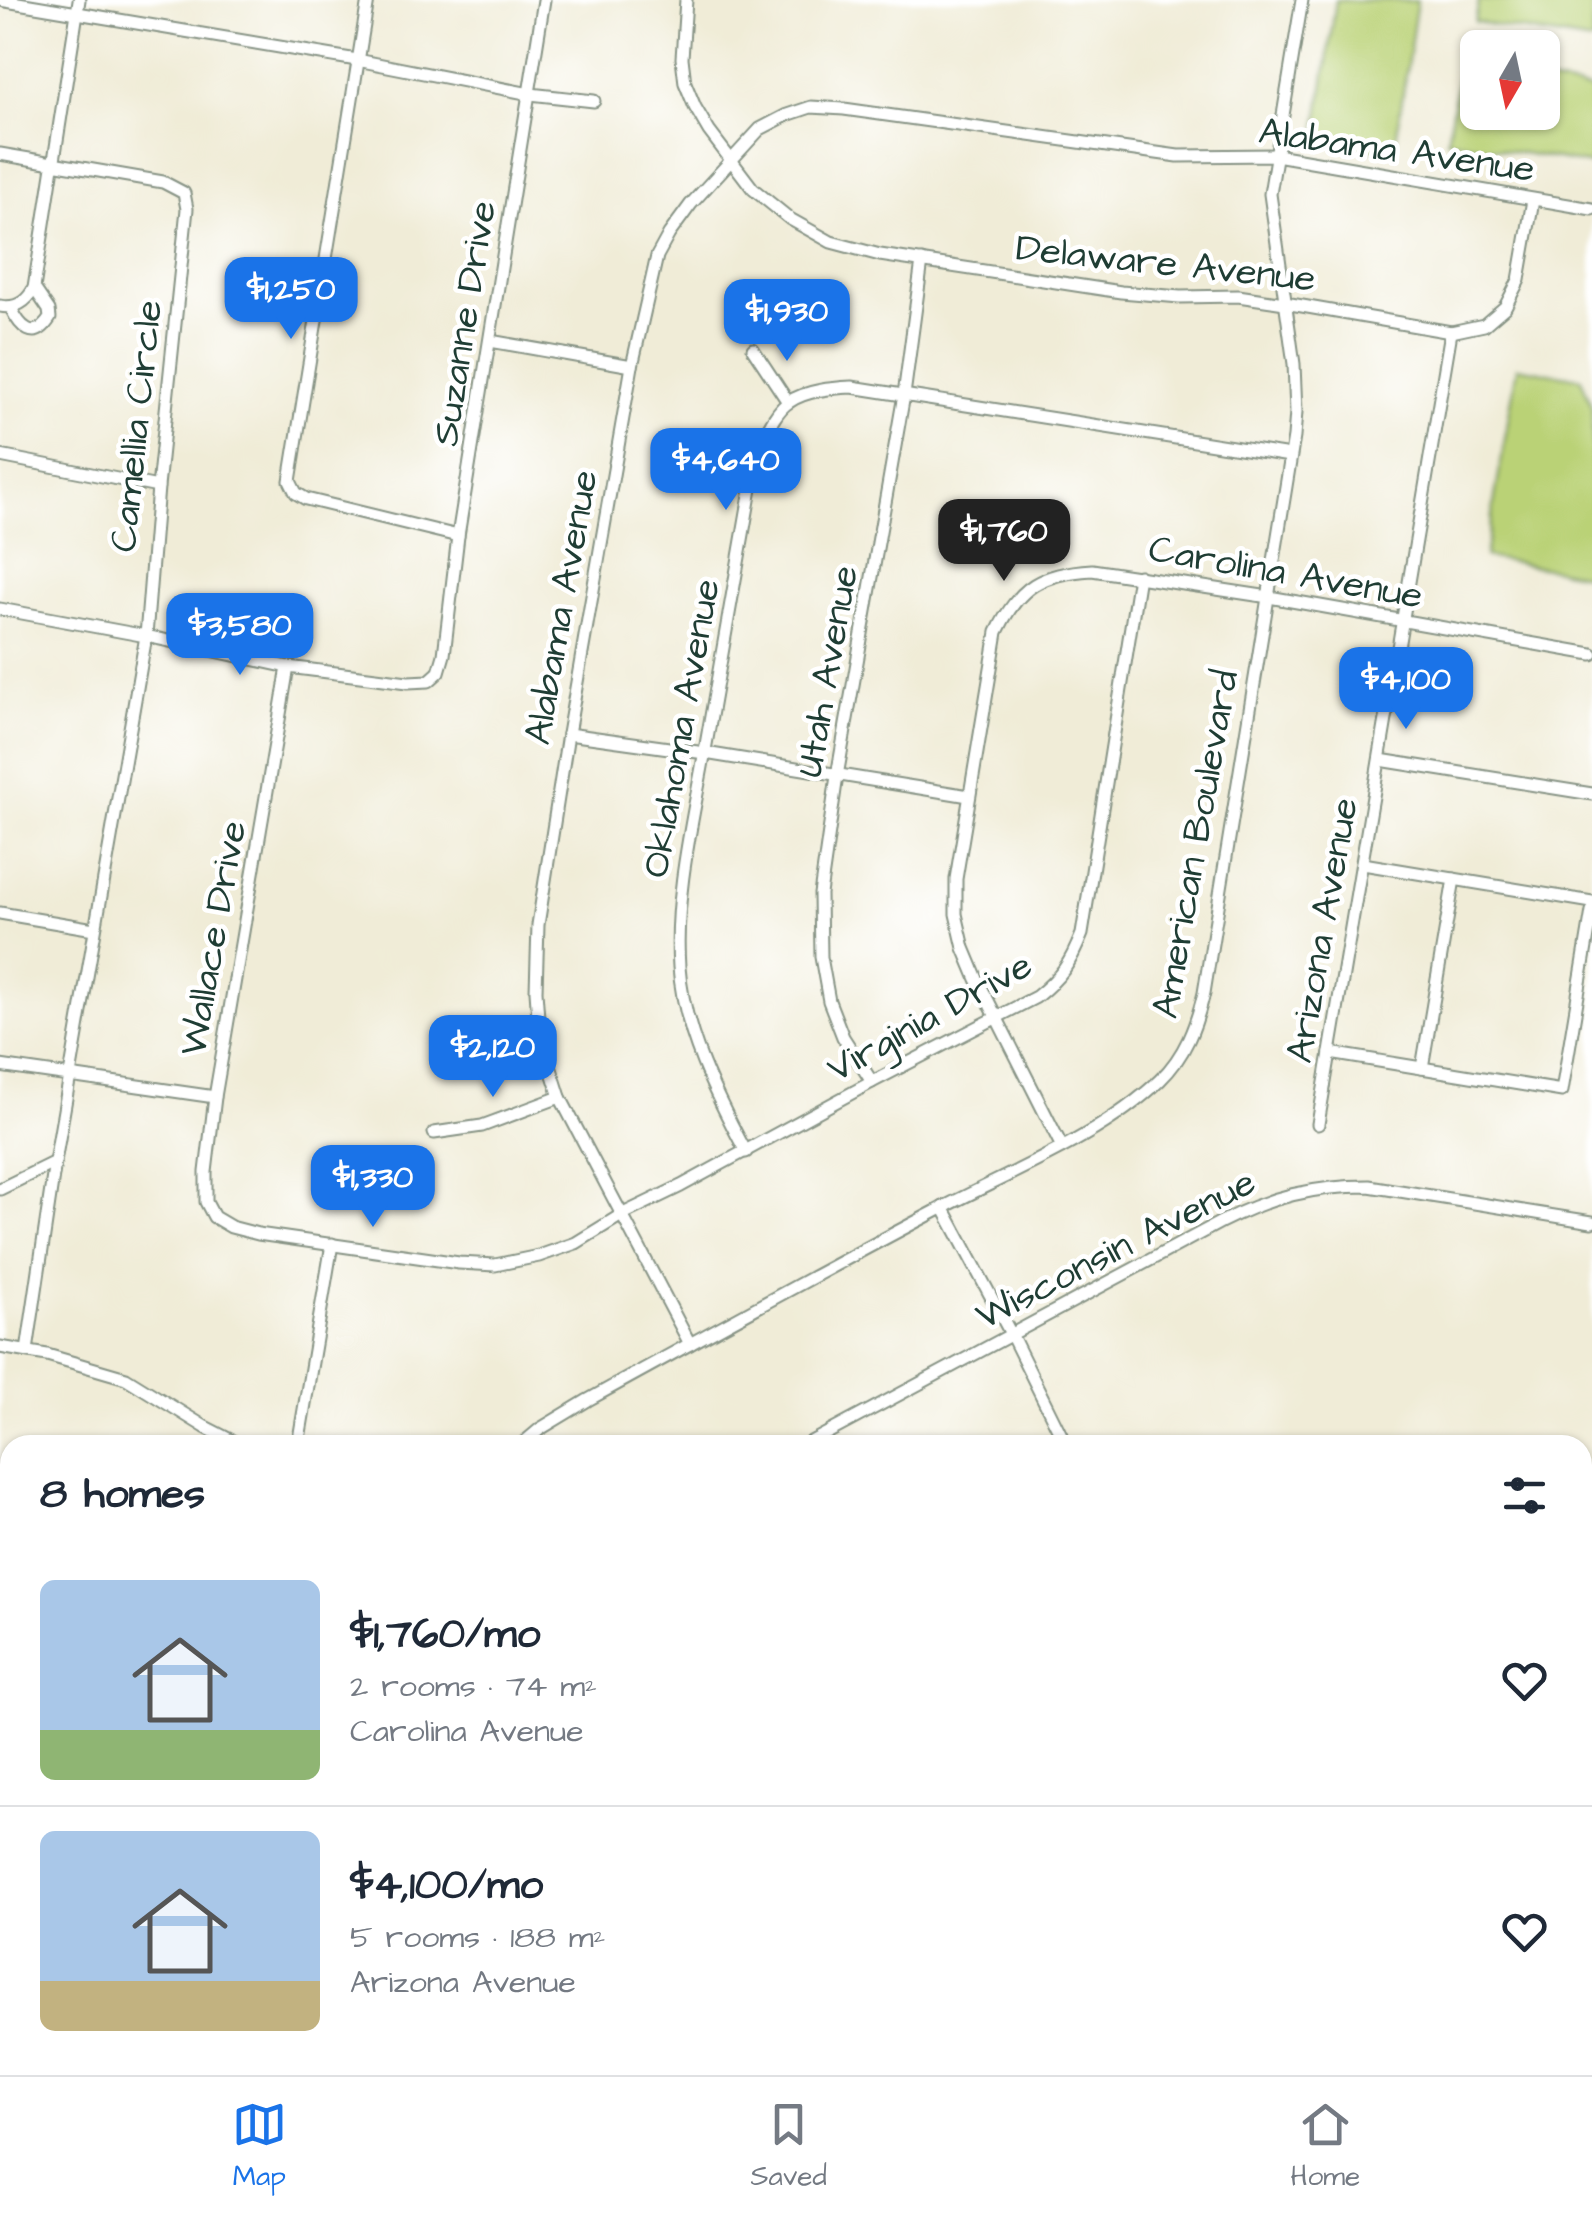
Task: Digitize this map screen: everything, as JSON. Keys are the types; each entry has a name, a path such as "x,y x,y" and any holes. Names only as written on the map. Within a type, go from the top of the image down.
{"street":[{"path":"0,0 357,60 530,94 594,101"},
{"path":"34,288 50,318 46,325 32,331 18,323 5,307 24,301 34,288 79,0"},
{"path":"368,0 290,482 296,493 306,499 458,536"},
{"name":"Suzanne Drive","path":"288,667 408,682 430,681 439,672 544,0"},
{"name":"Delaware Avenue","path":"686,0 682,58 685,83 695,108 754,189 790,219 831,242 880,254 1121,292 1238,296 1451,332"},
{"name":"American Boulevard","path":"533,1435 690,1344 1062,1146 1139,1099 1164,1077 1182,1053 1196,1024 1204,993 1296,412 1294,364 1270,194 1302,0"},
{"name":"Alabama Avenue","path":"690,1344 560,1096 539,1031 536,991 538,925 632,366 657,256 691,204 760,129 787,114 811,107 1178,156 1276,155 1592,209"},
{"name":"Camellia Circle","path":"0,154 162,182 184,193 187,210 146,636 69,1077"},
{"path":"1451,332 1484,325 1506,308 1519,280 1534,200"},
{"name":"Utah Avenue","path":"872,1082 842,1037 829,1001 821,957 820,894 904,395 922,261"},
{"name":"Arizona Avenue","path":"1318,1124 1451,332"},
{"path":"490,341 632,366"},
{"path":"752,350 788,402 833,388 852,387 1290,456"},
{"name":"Oklahoma Avenue","path":"746,1152 699,1052 679,967 680,910 758,449 788,402"},
{"path":"0,456 158,487"},
{"name":"Carolina Avenue","path":"1062,1146 964,948 956,914 956,878 998,632 1008,608 1031,586 1062,572 1092,570 1592,654"},
{"name":"Virginia Drive","path":"215,1097 206,1187 206,1202 214,1217 231,1227 258,1234 460,1264 496,1265 576,1243 623,1214 1036,997 1058,979 1082,934 1139,576"},
{"path":"0,609 288,667"},
{"name":"Wallace Drive","path":"69,1077 215,1097 288,667"},
{"path":"568,734 969,796"},
{"path":"1380,760 1592,794"},
{"path":"1363,864 1592,902"},
{"path":"1422,1068 1454,879"},
{"path":"1330,1053 1562,1091 1586,990 1592,910"},
{"path":"0,913 94,929"},
{"path":"0,1066 69,1077 27,1351"},
{"path":"434,1132 482,1126 560,1096"},
{"path":"0,1188 55,1162"},
{"name":"Wisconsin Avenue","path":"824,1435 1240,1212 1284,1195 1339,1186 1369,1186 1592,1222"},
{"path":"944,1207 1061,1435"},
{"path":"300,1435 332,1244"},
{"path":"0,1347 87,1365 126,1378 219,1435"}],"green space":[{"path":"1336,0 1417,1 1394,153 1315,142"},
{"path":"1479,0 1592,0 1592,42 1560,37 1560,30 1522,30 1475,22"},
{"path":"1460,67 1460,130 1560,130 1560,84 1592,90 1592,165 1447,140"},
{"path":"1517,367 1581,378 1592,407 1592,576 1485,557"}]}
